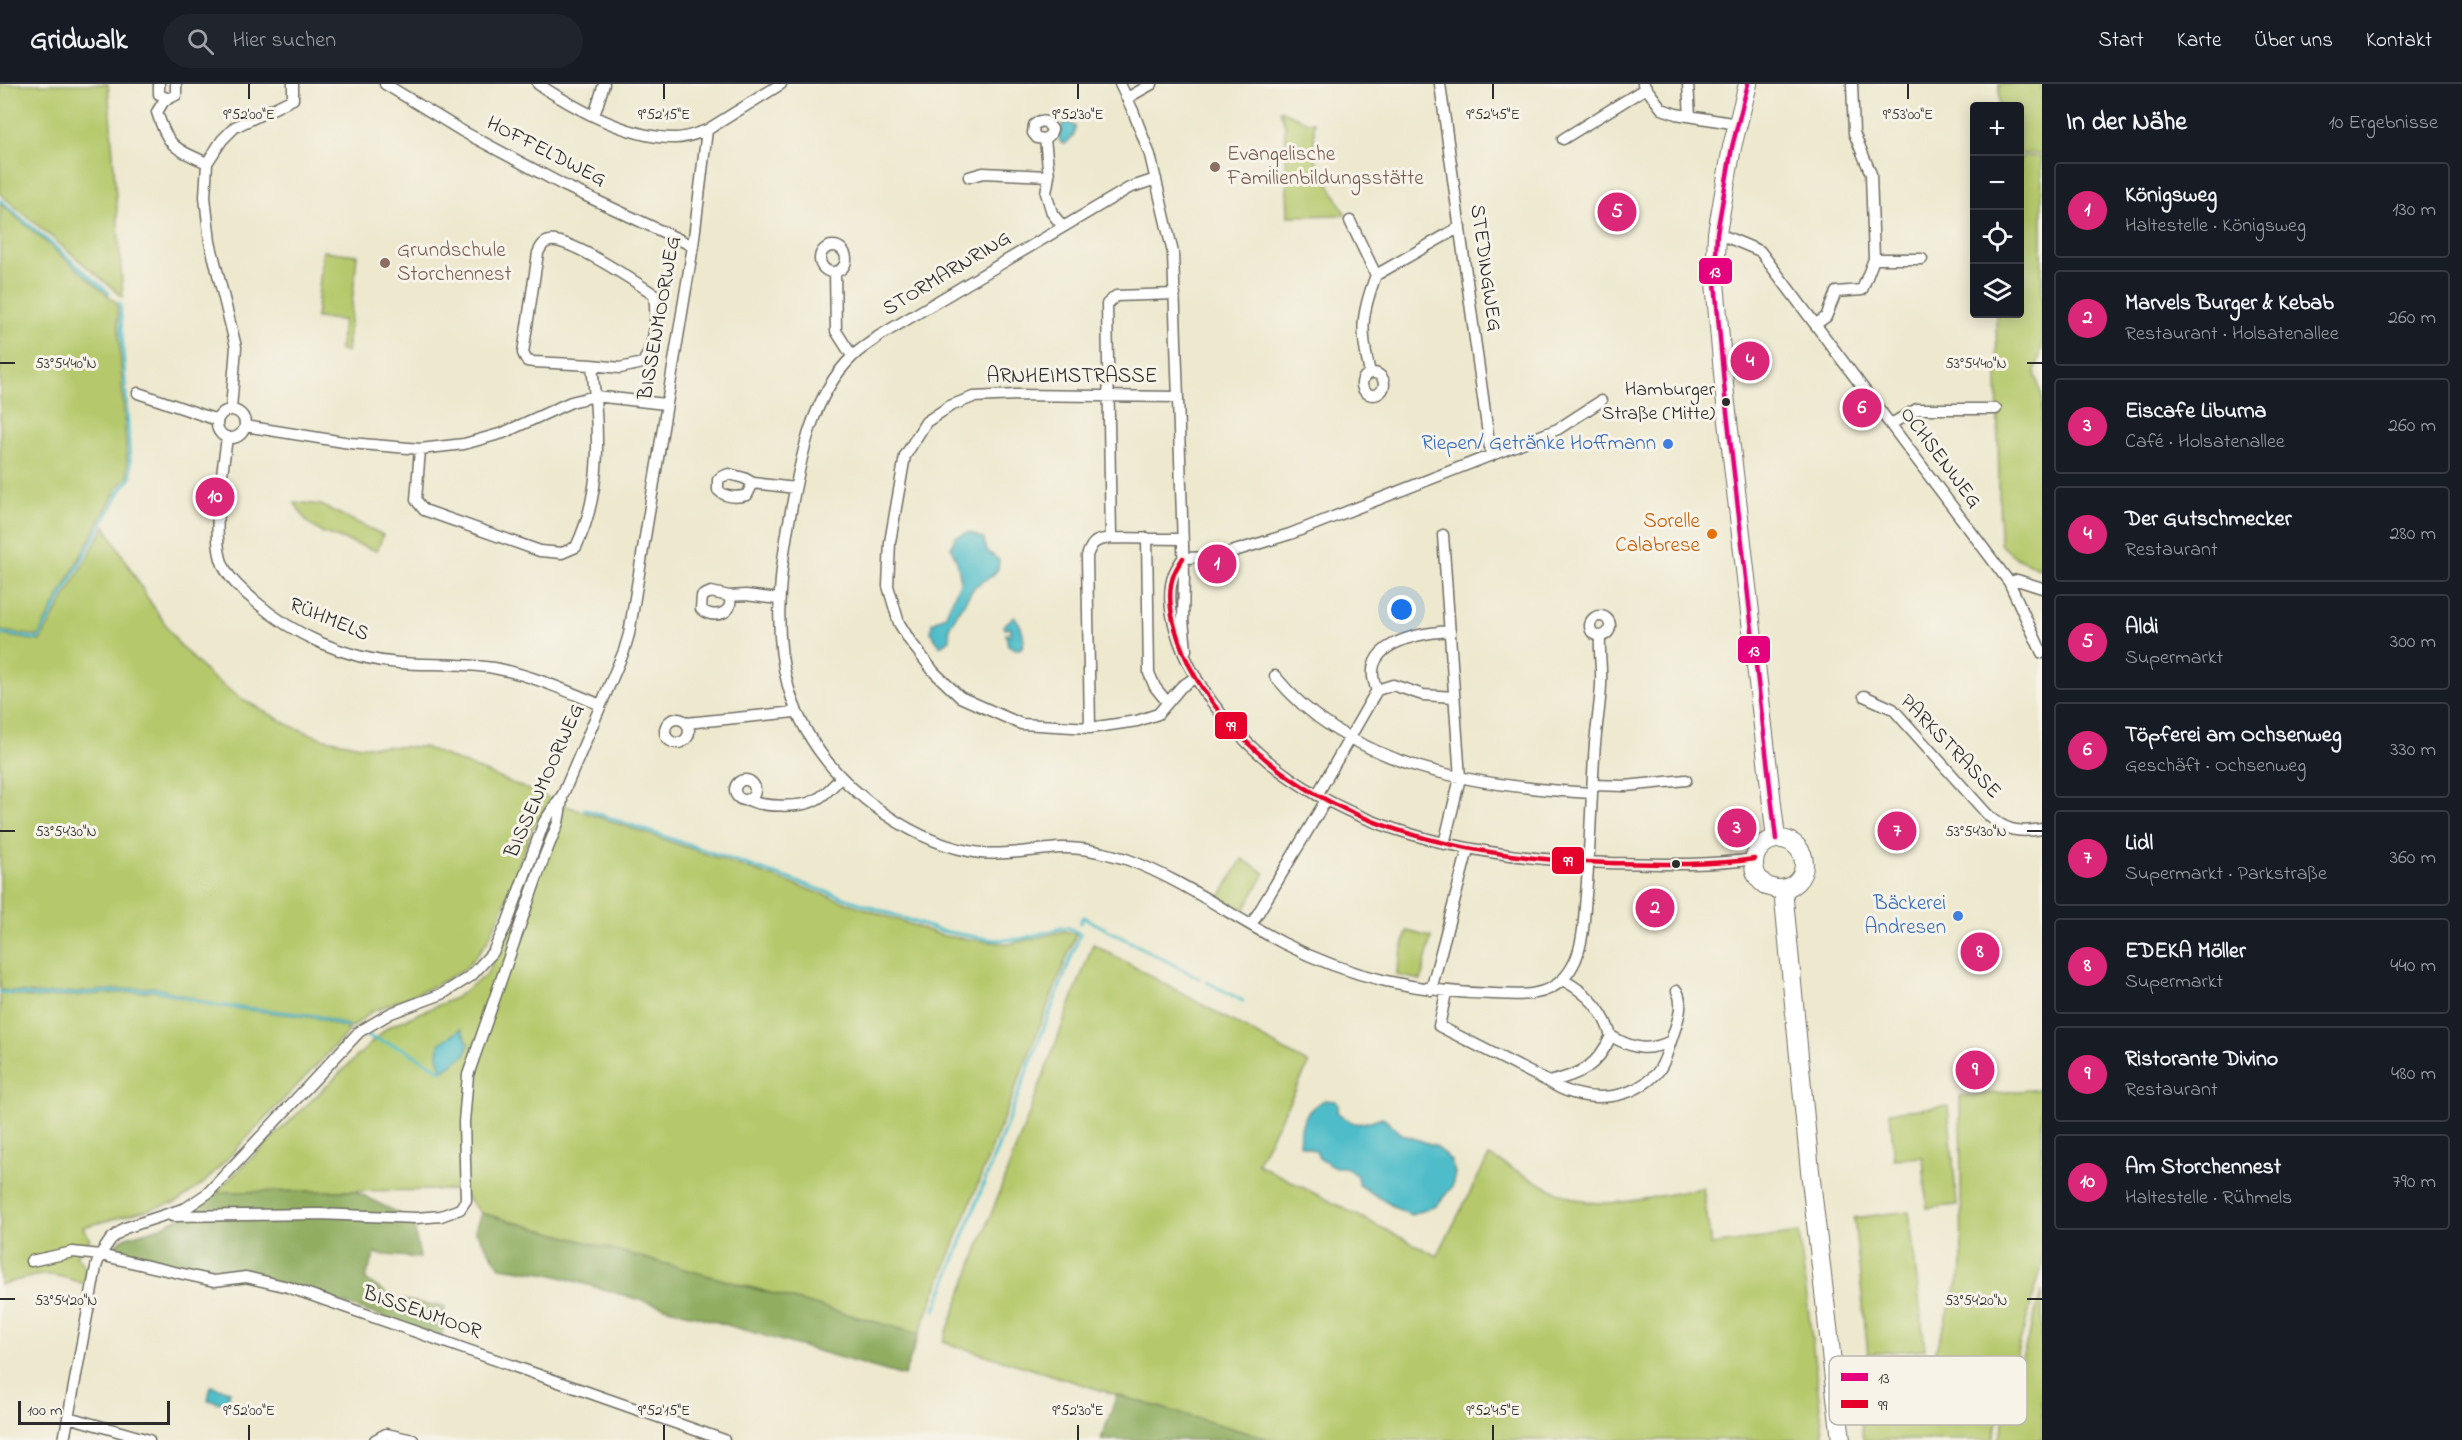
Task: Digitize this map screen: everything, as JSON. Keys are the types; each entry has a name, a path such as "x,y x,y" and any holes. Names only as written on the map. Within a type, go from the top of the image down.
{"main road":[{"path":"1748,84 1717,233 1715,282 1776,839"},
{"path":"1776,839 1787,840 1797,846 1803,856 1804,867 1801,877 1793,885 1783,889 1773,889 1764,885 1757,877 1754,868 1759,849 1776,839"},
{"path":"1783,889 1793,1008 1832,1356"},
{"path":"1839,1425 1841,1440"}],"street":[{"path":"159,84 158,92 165,99 171,99 176,95 176,84"},
{"path":"231,409 236,347 210,242 205,198 207,163 222,140 235,127 293,99 293,84"},
{"name":"HOFFELDWEG","path":"385,84 471,136 562,185 693,246"},
{"path":"538,84 594,116 645,135 677,138 707,130 781,84"},
{"path":"594,116 603,84"},
{"path":"1120,84 1144,138 1173,253 1183,620 1188,664 1210,701 1240,737 1281,770 1322,797 1369,821 1444,844 1522,858 1589,862 1678,863 1755,859"},
{"path":"1127,98 1152,84"},
{"name":"STEDINGWEG","path":"1440,84 1491,456"},
{"path":"1688,84 1690,116"},
{"path":"1816,324 1826,316 1836,292 1862,290 1874,259 1871,174 1854,133 1852,84"},
{"path":"1563,140 1644,86 1662,109 1738,124"},
{"path":"165,99 157,112 165,138 182,152 207,163"},
{"name":"BISSENMOORWEG","path":"64,1440 96,1266 100,1255 111,1239 125,1228 186,1208 208,1193 359,1032 391,1013 442,994 471,976 494,952 508,921 544,822 562,794 629,634 665,404 693,246 707,130"},
{"path":"1045,139 1049,176 1046,193 1052,213 1063,227"},
{"path":"969,177 983,173 1049,176"},
{"name":"STORMARNRING","path":"1156,179 1129,188 879,336 852,356 830,386 815,418 795,488 780,573 778,599 782,663 795,712 820,753 861,798 902,825 939,843 982,853 1066,848 1099,852 1125,859 1158,873 1251,925 1324,962 1372,977 1431,990 1446,993 1531,995 1553,987 1563,980"},
{"path":"1350,221 1376,275"},
{"path":"1370,373 1364,347 1364,309 1376,275 1460,227"},
{"name":"OCHSENWEG","path":"1717,233 1760,251 2009,582 2042,653"},
{"path":"554,240 577,249 621,272 654,294 656,316 652,348 643,363 620,368 592,365 534,362 524,358 538,253 547,241 554,240"},
{"path":"1874,259 1922,259"},
{"path":"835,272 836,331 852,356"},
{"path":"1110,538 1107,304 1116,296 1175,294"},
{"path":"420,449 416,500 424,510 540,550 562,553 576,547 584,530 598,453 592,365"},
{"path":"138,393 217,420"},
{"name":"ARNHEIMSTRASSE","path":"1177,397 1017,394 973,397 950,406 926,422 905,456 890,542 888,586 899,623 934,672 960,697 1022,724 1090,728 1137,721 1158,714 1181,687 1196,677"},
{"path":"245,426 350,443 420,449 464,444 503,433 571,402 595,396 665,404"},
{"path":"1183,558 1215,557 1290,534 1566,425 1601,401"},
{"path":"231,409 243,416 245,426 241,434 227,437 218,431 217,420 222,412 231,409"},
{"path":"1891,424 1917,409 1996,409"},
{"name":"RÜHMELS","path":"227,437 218,536 221,561 235,584 274,619 304,635 347,652 396,663 494,668 548,684 601,705"},
{"path":"753,483 795,488"},
{"path":"1443,535 1460,778 1444,844"},
{"path":"1090,728 1087,556 1091,543 1110,538 1182,539"},
{"path":"1147,538 1149,673 1155,687 1167,702"},
{"path":"2009,582 2017,580 2042,588"},
{"path":"729,596 746,595 778,599"},
{"path":"1377,690 1372,675 1376,661 1383,650 1399,640 1428,632 1450,631"},
{"path":"1549,1082 1577,1075 1602,1055 1611,1036 1602,1012 1590,999 1563,980 1575,962 1582,938 1602,681 1600,637"},
{"path":"1275,676 1317,715 1351,737 1401,761 1460,778 1524,789 1592,789 1686,780"},
{"path":"1251,925 1322,797 1377,690 1393,685 1423,695 1454,697"},
{"name":"PARKSTRASSE","path":"1864,696 1893,710 1987,814 2001,826 2023,832 2042,829"},
{"path":"686,723 795,712"},
{"path":"749,800 759,805 807,803 817,800 841,778"},
{"path":"157,1216 319,1214 417,1218 441,1216 460,1209 466,1200 464,1122 468,1075 558,823 562,794"},
{"path":"1431,990 1468,849"},
{"path":"1446,993 1439,1026 1574,1094 1618,1097 1636,1089 1657,1073 1665,1059 1680,1009 1680,997 1677,991"},
{"path":"1611,1036 1640,1048 1657,1048 1671,1041"},
{"name":"BISSENMOOR","path":"31,1261 73,1252 100,1255 214,1281 246,1277 288,1287 724,1440"},
{"path":"68,1417 149,1440"},
{"path":"375,1440 386,1434 413,1440"}],"green space":[{"path":"0,84 108,84 123,297 0,194"},
{"path":"1999,84 2042,84 2042,153 2024,154 2024,102 1999,102"},
{"path":"1280,110 1308,122 1314,122 1315,158 1346,215 1288,216 1285,125"},
{"path":"2042,156 2042,348 2035,373 2042,397 2042,569 2018,559 2000,544 1996,318 2024,318 2024,157"},
{"path":"0,203 117,303 128,477 118,487 38,636 0,631"},
{"path":"323,251 357,255 347,352 340,351 343,320 316,318"},
{"path":"294,502 321,505 383,535 377,551 321,532 307,522"},
{"path":"105,526 147,597 178,643 209,675 242,699 291,726 321,738 361,746 424,747 551,799 532,829 502,911 487,942 466,968 434,986 371,1012 353,1027 317,1015 215,1004 155,987 39,994 0,990 0,635 40,641"},
{"path":"558,803 944,936 1009,944 1065,931 1076,934 919,1334 481,1213 460,1190 216,1192 388,1027 455,998 487,974 520,905 545,826"},
{"path":"1242,859 1265,873 1244,910 1220,897"},
{"path":"1407,931 1431,937 1421,980 1396,975"},
{"path":"1093,944 1309,1064 1257,1164 1437,1256 1489,1156 1565,1195 1589,1202 1614,1203 1703,1188 1711,1245 1799,1233 1824,1440 1272,1440 943,1342"},
{"path":"155,991 214,1006 317,1018 350,1030 204,1183 177,1202 83,1227 90,1239 76,1256 86,1267 84,1284 60,1276 42,1275 0,1285 0,993 38,998"},
{"path":"2042,1089 2042,1266 2016,1356 1923,1356 1934,1355 1962,1270 1960,1096"},
{"path":"1948,1106 1957,1205 1927,1208 1923,1157 1894,1159 1890,1112"},
{"path":"355,1191 413,1221 420,1258 375,1254 365,1279 395,1299 445,1307 442,1337 287,1284 215,1278 115,1255 112,1252 118,1242 161,1227 192,1212 216,1192"},
{"path":"1909,1211 1925,1349 1868,1354 1854,1218"},
{"path":"481,1213 919,1334 904,1376 550,1274 500,1267 475,1230"},
{"path":"2042,1290 2042,1440 1998,1440 2002,1425 2027,1425 2027,1356 2023,1356"},
{"path":"1117,1395 1272,1440 1101,1440"},
{"path":"1861,1425 1996,1425 1992,1440 1863,1440"}],"water":[{"path":"1067,122 1075,126 1075,132 1064,144 1060,142 1059,136 1062,125"},
{"path":"969,532 984,539 986,550 999,560 998,569 992,576 975,586 949,628 950,640 940,646 931,633 932,623 945,616 961,581 957,561 951,548 955,537"},
{"path":"1014,617 1021,627 1024,640 1020,648 1015,649 1008,645 1006,634 1010,635 1011,628 1005,629 1003,626"},
{"path":"461,1029 469,1044 465,1055 442,1071 438,1056 439,1044"},
{"path":"1325,1100 1336,1101 1337,1112 1349,1121 1359,1124 1382,1117 1401,1134 1436,1146 1451,1161 1455,1173 1452,1187 1436,1206 1411,1215 1359,1185 1357,1176 1345,1167 1333,1167 1319,1158 1316,1151 1299,1144 1305,1117 1312,1108"},
{"path":"211,1386 230,1391 227,1404 208,1400"}],"waterway":[{"path":"0,200 109,293"},
{"path":"0,633 38,639 121,489 131,478 120,303"},
{"path":"584,809 941,931 995,940 1020,939 1067,927 1080,934 935,1310"},
{"path":"1080,923 1083,917 1199,978"},
{"path":"1207,982 1243,1001"},
{"path":"0,992 38,996 155,989 214,1005 316,1016 348,1027"},
{"path":"366,1036 402,1048 442,1071"}],"transit line":[{"name":"13","path":"1748,84 1732,147 1717,233 1715,282 1725,395 1776,839"},
{"name":"99","path":"1183,558 1175,572 1170,599 1179,642 1196,678 1232,727 1275,767 1324,798 1377,823 1433,840 1491,852 1550,860 1609,863 1700,864 1754,859"}],"place":[{"name":"Evangelische Familienbildungsstätte","path":"1215,167"},
{"name":"Aldi","path":"1617,212"},
{"name":"Grundschule Storchennest","path":"385,263"},
{"name":"Der Gutschmecker","path":"1750,361"},
{"name":"Hamburger Straße (Mitte)","path":"1726,402"},
{"name":"Töpferei am Ochsenweg","path":"1862,408"},
{"name":"Riepen/ Getränke Hoffmann","path":"1668,444"},
{"name":"Am Storchennest","path":"215,497"},
{"name":"Sorelle Calabrese","path":"1712,534"},
{"name":"Königsweg","path":"1217,564"},
{"name":"Eiscafe Liburna","path":"1737,828"},
{"name":"Lidl","path":"1897,831"},
{"name":"Marvels Burger & Kebab","path":"1655,908"},
{"name":"Bäckerei Andresen","path":"1958,916"},
{"name":"EDEKA Möller","path":"1980,952"},
{"name":"Ristorante Divino","path":"1975,1070"}]}
